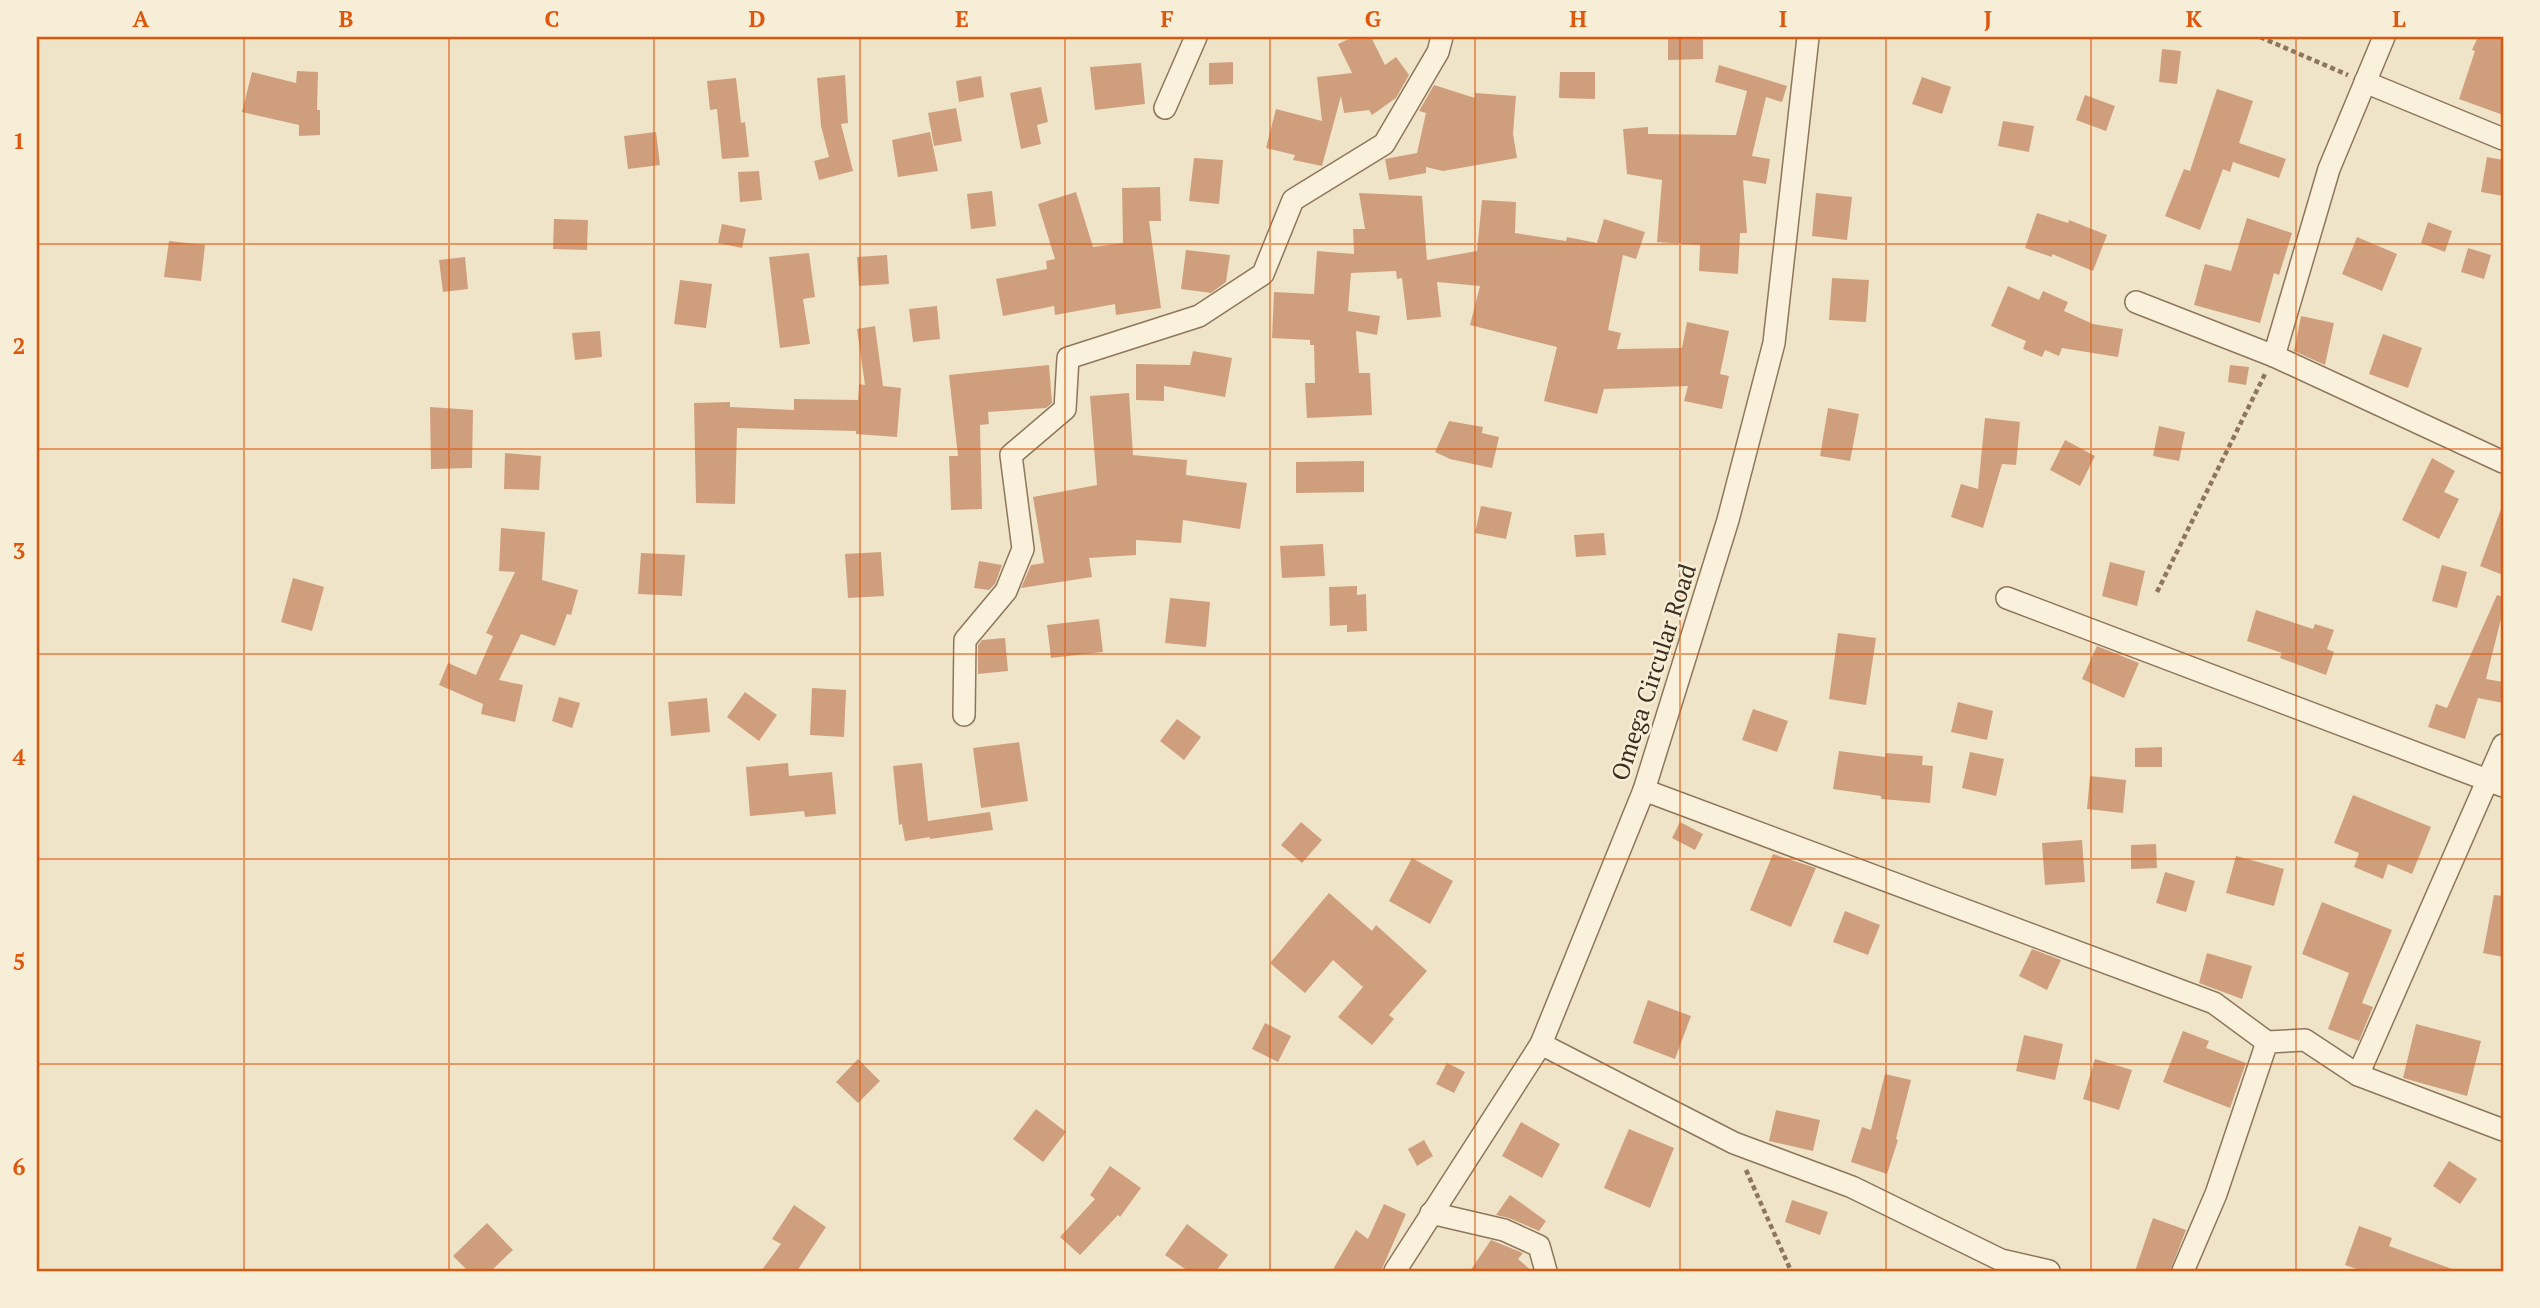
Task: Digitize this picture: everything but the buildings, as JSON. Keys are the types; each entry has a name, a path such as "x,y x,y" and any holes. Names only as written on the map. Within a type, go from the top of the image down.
{"street":[{"path":"1165,108 1196,37"},
{"path":"964,715 965,640 1006,592 1023,549 1011,454 1065,410 1068,358 1199,316 1263,274 1293,200 1384,144 1438,52 1442,37"},
{"name":"Omega Circular Road","path":"1395,1271 1541,1044 1644,790 1728,520 1774,343 1808,37"},
{"path":"2274,356 2329,169 2384,37"},
{"path":"2365,82 2503,139"},
{"path":"2136,302 2274,356 2503,462"},
{"path":"2007,598 2496,783"},
{"path":"2358,1075 2496,783 2503,746"},
{"path":"1644,790 2214,1003 2267,1042 2305,1040 2358,1075 2503,1130"},
{"path":"2183,1271 2216,1195 2267,1042"},
{"path":"1541,1044 1734,1143 1852,1186 2001,1260 2049,1271"},
{"path":"1431,1213 1504,1230 1539,1246 1546,1271"}],"path":[{"path":"2260,37 2365,82"},
{"path":"2157,592 2274,356"},
{"path":"1734,1143 1791,1271"}]}
